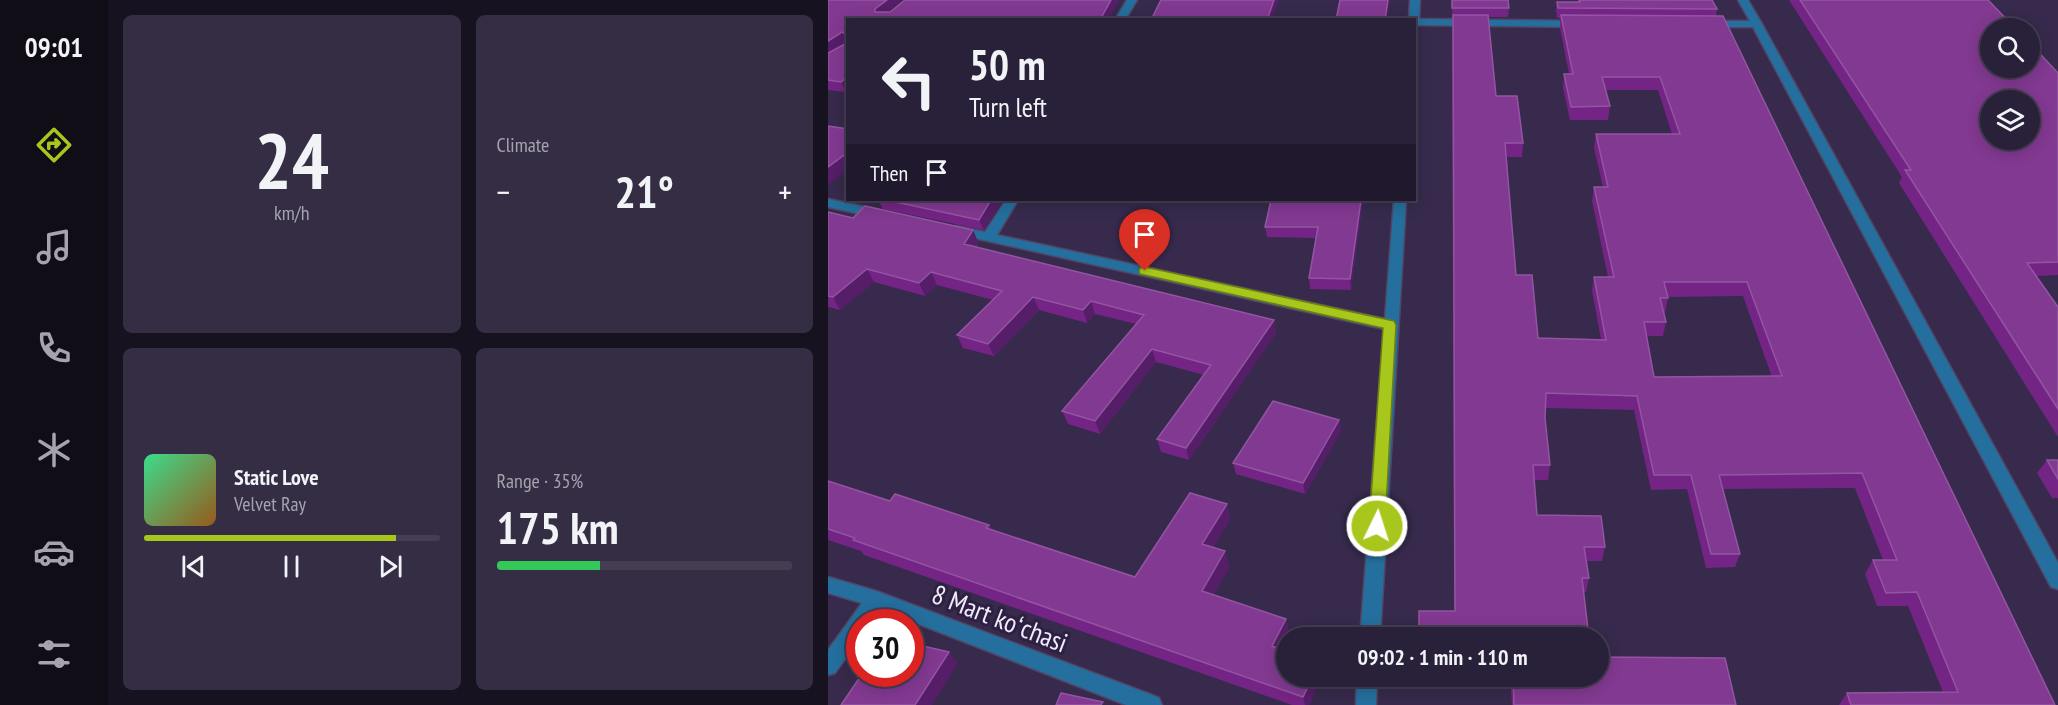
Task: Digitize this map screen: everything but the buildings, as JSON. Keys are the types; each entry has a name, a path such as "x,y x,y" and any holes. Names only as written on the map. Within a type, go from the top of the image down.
{"street":[{"path":"1121,18 1132,0"},
{"path":"1414,18 1415,0"},
{"path":"1743,0 2058,581"},
{"path":"1416,21 1589,24"},
{"path":"1697,24 1757,24"},
{"path":"989,237 1011,201"},
{"path":"1371,627 1389,325 1400,201"},
{"path":"828,203 897,218"},
{"path":"943,228 1389,325"},
{"name":"8 Mart koʻchasi","path":"828,585 876,599 1152,705"},
{"path":"828,666 876,599"},
{"path":"1366,705 1367,687"}],"route":[{"path":"1145,271 1389,325 1377,526"}]}
